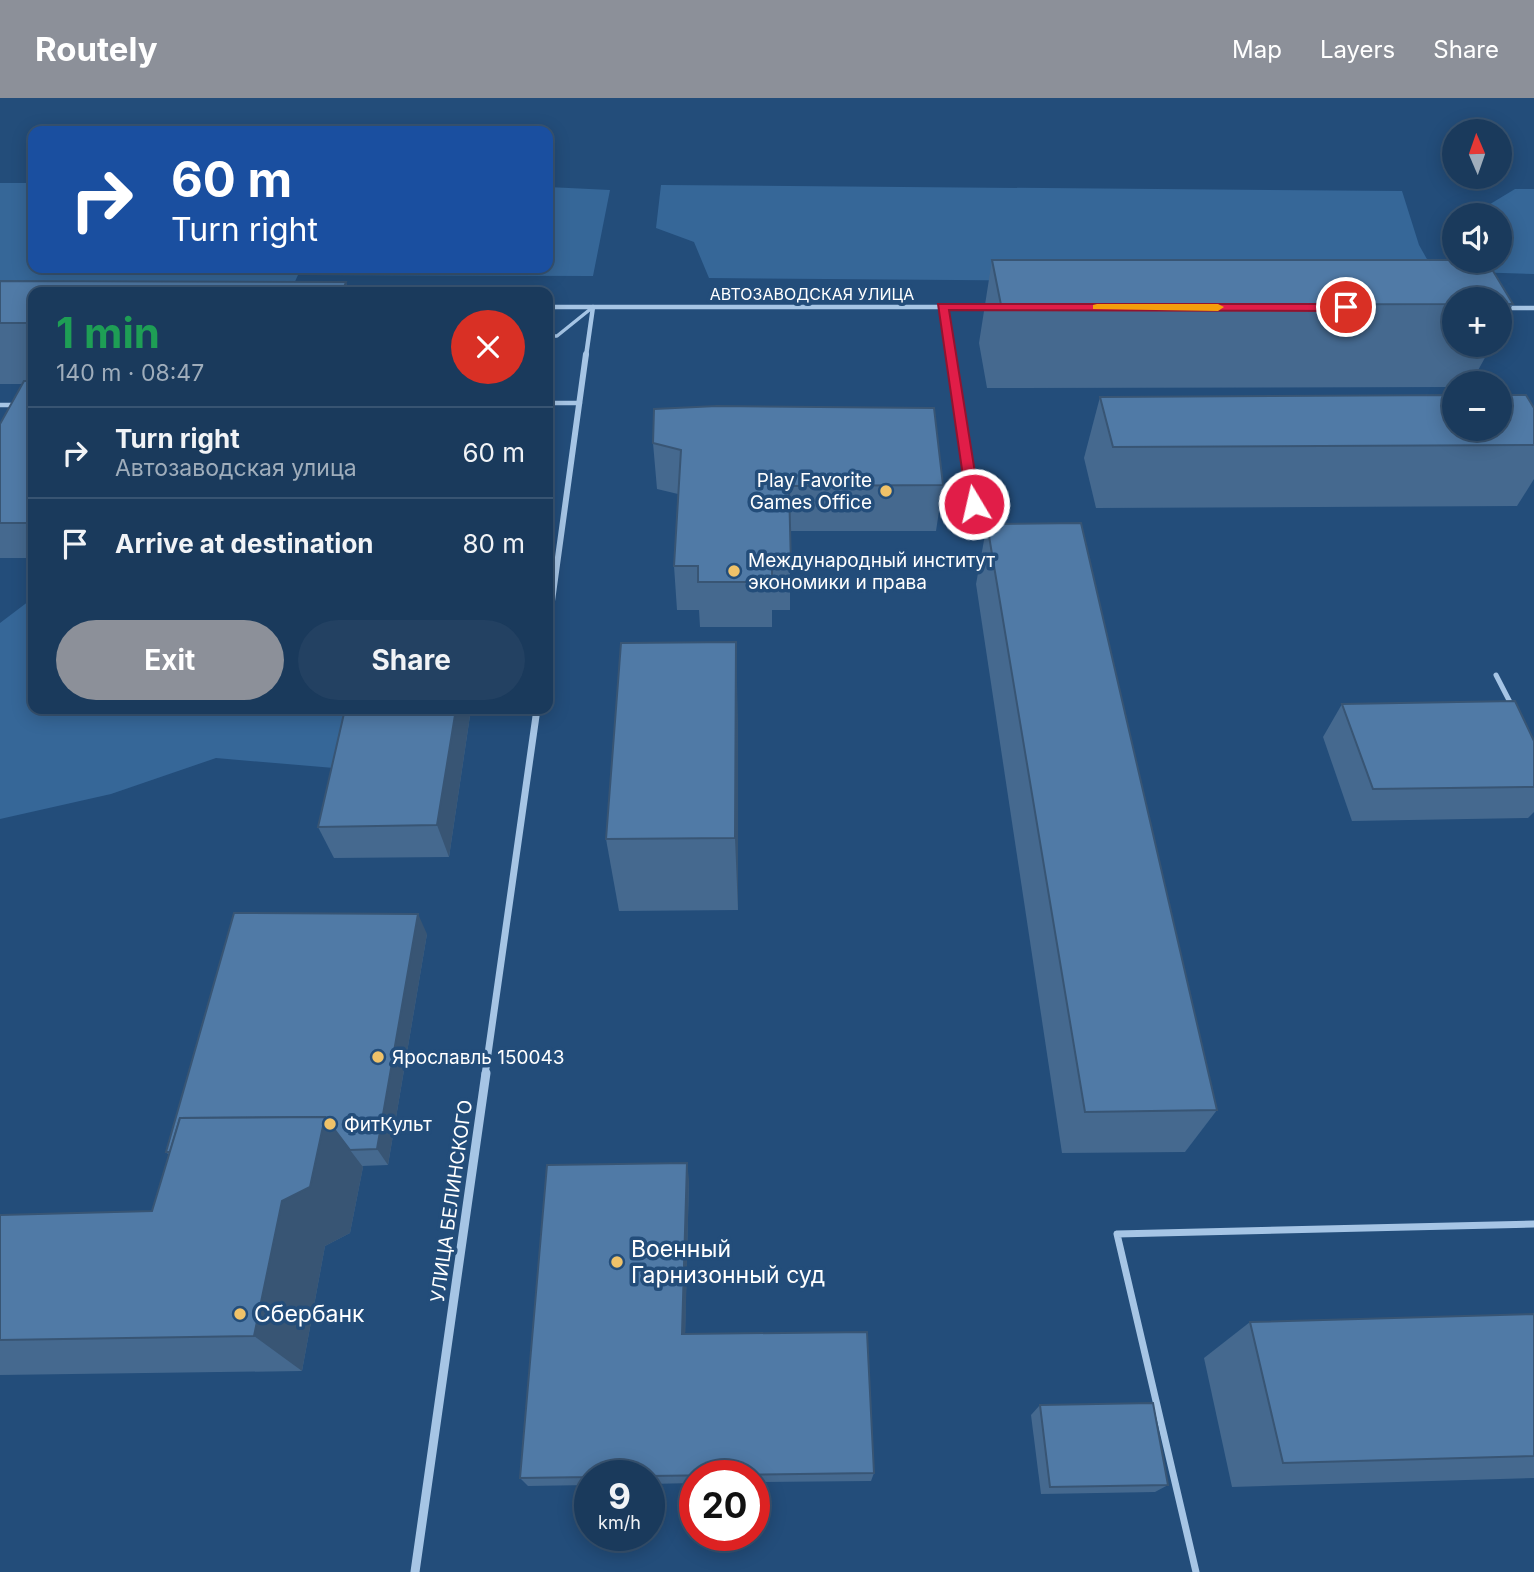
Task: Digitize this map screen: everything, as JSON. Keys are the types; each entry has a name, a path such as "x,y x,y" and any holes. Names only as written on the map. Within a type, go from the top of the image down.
{"street":[{"name":"АВТОЗАВОДСКАЯ УЛИЦА","path":"553,307 998,307"},
{"path":"553,575 593,307"},
{"path":"1512,308 1534,308"},
{"name":"УЛИЦА БЕЛИНСКОГО","path":"415,1572 536,714"}],"lane":[{"path":"553,336 557,336 593,307"},
{"path":"942,307 974,504"},
{"path":"553,403 580,403"},
{"path":"0,405 22,405"},
{"path":"1496,674 1512,708"},
{"path":"1196,1572 1117,1234 1534,1224"}],"shaded area":[{"path":"0,183 28,183 28,273 553,273 553,187 610,190 593,276 298,275 292,287 0,288"},
{"path":"661,185 1402,191 1419,245 1441,284 709,278 694,242 656,228"},
{"path":"1515,189 1534,189 1534,274 1503,273 1512,273 1512,203 1492,203"},
{"path":"28,602 28,714 345,714 334,768 216,758 111,794 0,819 0,623"}],"building":[{"path":"992,260 1442,260 1442,273 1494,273 1503,287 1442,287 1442,304 1001,305"},
{"path":"0,281 346,282 344,287 28,287 28,323 0,323"},
{"path":"24,381 28,381 28,523 0,523 0,424"},
{"path":"1442,395 1442,441 1512,441 1512,395 1526,395 1534,408 1534,445 1113,447 1100,397"},
{"path":"717,406 934,408 943,485 789,486 791,566 772,566 772,582 698,582 698,566 674,566 681,450 653,443 654,409"},
{"path":"1081,523 1217,1110 1085,1112 987,524"},
{"path":"736,642 735,838 606,839 621,643"},
{"path":"1515,701 1534,741 1534,787 1373,789 1342,704"},
{"path":"344,714 455,714 437,825 318,827"},
{"path":"234,913 418,914 377,1149 350,1150 325,1117 180,1118 170,1152 166,1152"},
{"path":"325,1117 310,1187 282,1201 254,1336 0,1340 0,1215 152,1211 180,1118"},
{"name":"Военный Гарнизонный суд","path":"687,1163 682,1334 867,1332 874,1473 770,1474 770,1460 679,1460 679,1476 665,1476 665,1460 574,1460 574,1477 520,1478 547,1165"},
{"path":"1534,1314 1534,1456 1283,1463 1250,1322"},
{"path":"1153,1403 1168,1485 1050,1487 1040,1405"}],"slow traffic":[{"path":"1097,307 1218,307"}],"place":[{"name":"Play Favorite Games Office","path":"886,491"},
{"name":"Международный институт экономики и права","path":"734,571"},
{"name":"Ярославль 150043","path":"378,1057"},
{"name":"ФитКульт","path":"330,1124"},
{"name":"Военный Гарнизонный суд","path":"617,1262"},
{"name":"Сбербанк","path":"240,1314"}],"route":[{"path":"974,504 942,307 1346,307"}]}
